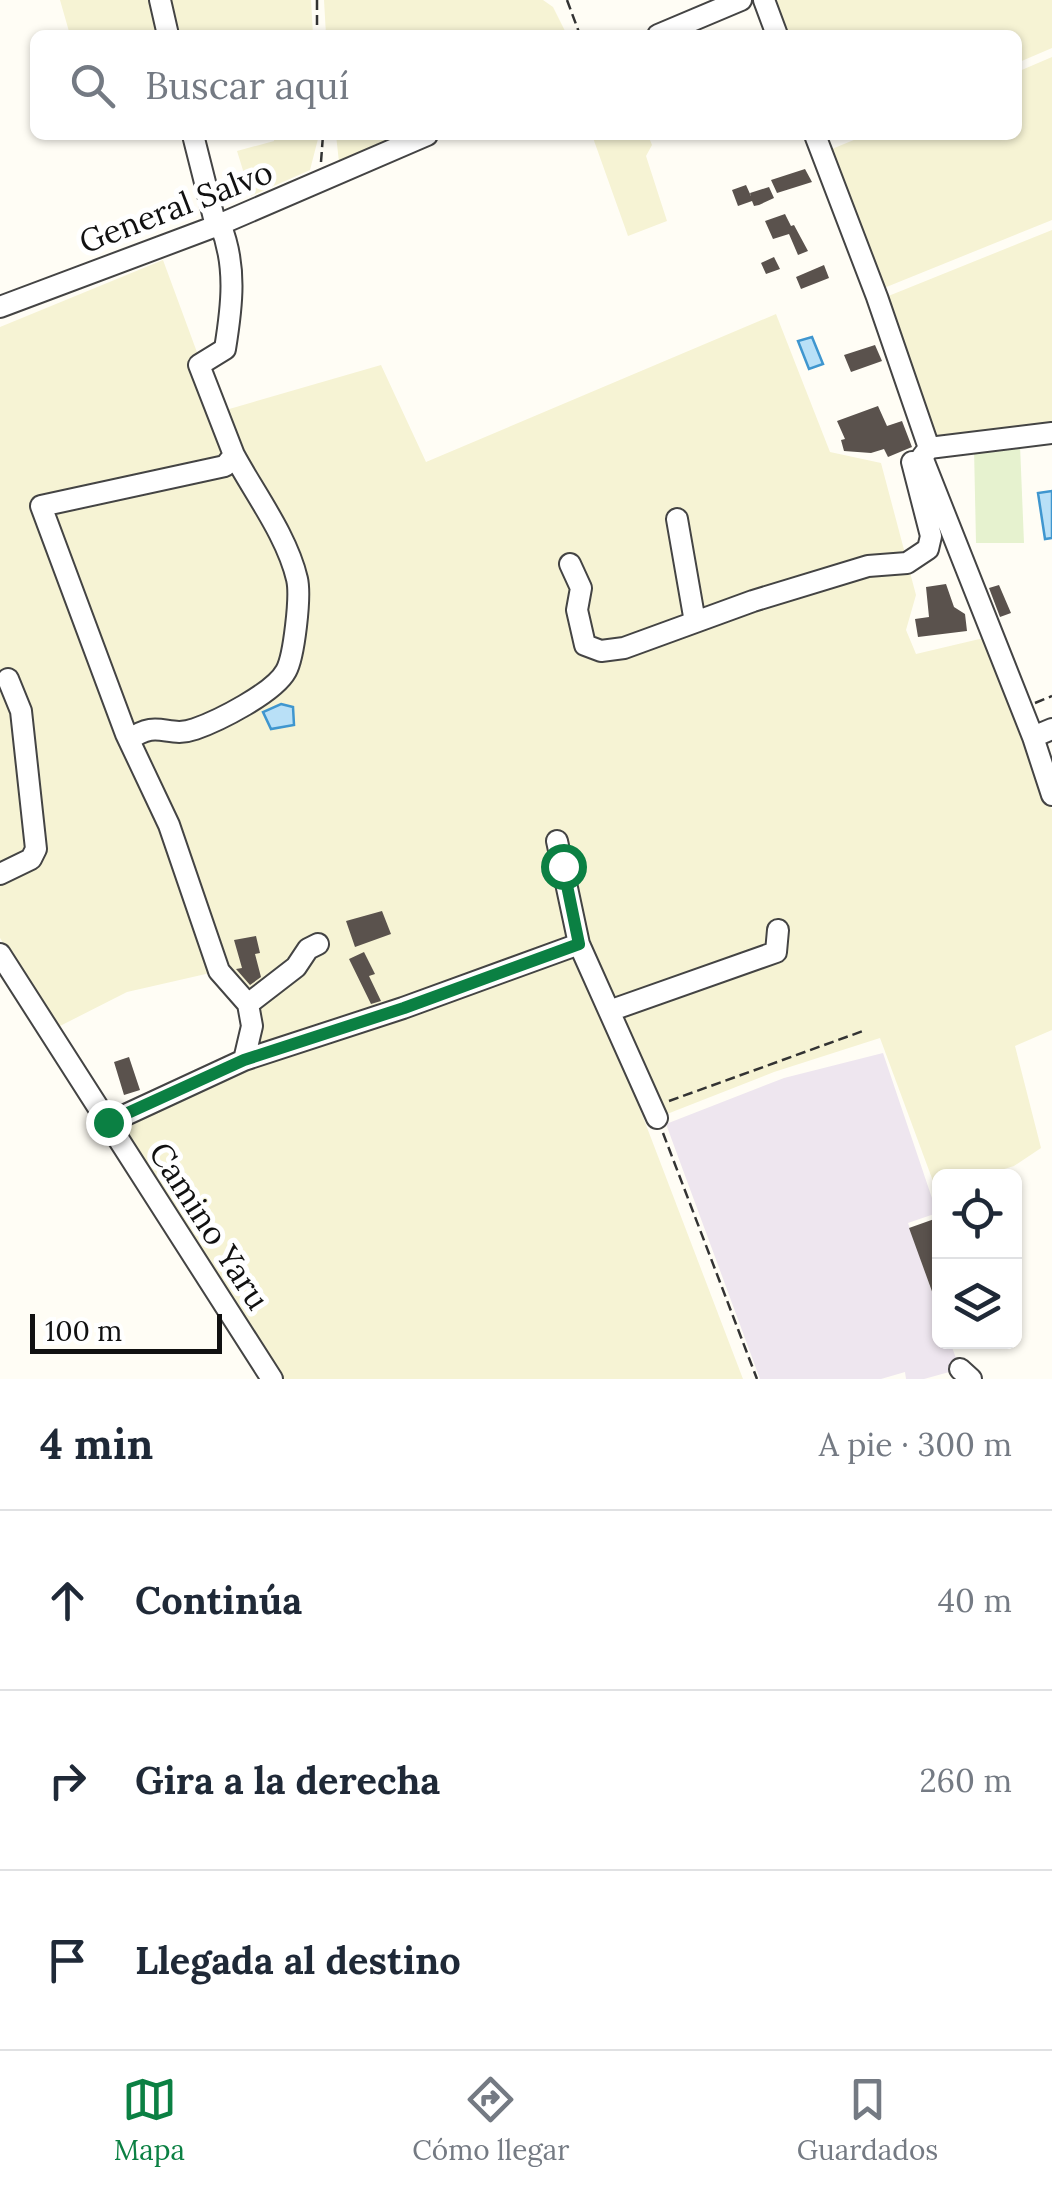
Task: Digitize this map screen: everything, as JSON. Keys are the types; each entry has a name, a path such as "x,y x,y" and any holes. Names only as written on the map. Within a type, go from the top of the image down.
{"street":[{"path":"160,0 167,30"},
{"path":"670,30 740,0"},
{"path":"764,0 775,30"},
{"path":"129,740 149,728 192,730 248,704 286,672 300,602 288,552 234,455 199,365 225,349 232,311 232,252 218,225 194,140"},
{"name":"General Salvo","path":"0,307 218,225 416,140"},
{"path":"817,140 877,297 926,452 1042,732 1052,795"},
{"path":"570,564 580,588 577,610 585,645 601,651 624,648 868,566 907,562 928,549 932,536 912,462 926,452 1052,432"},
{"path":"234,455 225,466 41,506 129,740 169,825 218,971 248,1004 252,1026 244,1060"},
{"path":"677,519 695,622"},
{"path":"0,874 31,859 36,849 21,711 8,679"},
{"path":"557,841 579,944 657,1118"},
{"path":"609,1011 776,952 778,930"},
{"path":"248,1004 318,944"},
{"path":"108,1122 244,1060 404,1008 579,944"},
{"name":"Camino Yaru","path":"0,954 272,1379"}],"path":[{"path":"317,0 317,30"},
{"path":"568,0 578,30"},
{"path":"318,183 323,140"},
{"path":"757,1379 657,1118 666,1102 862,1031"}],"shaded area":[{"path":"60,0 153,0 161,28 155,30 69,30"},
{"path":"167,0 311,0 313,30 176,30"},
{"path":"324,0 543,0 553,7 564,30 326,30"},
{"path":"769,0 1052,0 1052,48 1022,61 1022,30 781,30"},
{"path":"1052,57 1052,220 879,290 827,151 854,140 1022,140 1022,70"},
{"path":"318,140 310,170 251,196 237,151 274,141"},
{"path":"337,140 393,140 339,162"},
{"path":"594,140 650,140 652,145 646,156 667,221 628,236"},
{"path":"1052,230 1052,423 932,441 881,299"},
{"path":"163,260 219,412 381,365 426,462 776,314 830,452 881,463 916,595 906,630 916,654 988,637 1052,810 1052,1030 1015,1046 1041,1148 1004,1169 932,1169 932,1178 880,1038 774,1072 667,1114 648,1103 579,944 244,1060 252,1026 219,971 127,992 58,1027 0,938 0,327"},
{"path":"580,952 743,1379 282,1379 121,1121 244,1069"},
{"path":"883,1053 932,1198 932,1215 908,1223 932,1292 932,1349 953,1349 960,1369 924,1379 906,1379 905,1372 881,1379 760,1379 666,1124 784,1078"}],"green space":[{"path":"1020,445 1024,543 976,543 974,448"}],"water":[{"path":"812,337 823,364 809,369 798,341"},
{"path":"1052,491 1052,538 1045,539 1038,493"},
{"path":"281,704 293,707 294,725 271,729 263,712"}],"building":[{"path":"805,169 812,182 777,193 771,180"},
{"path":"746,185 751,196 750,193 769,187 774,198 759,205 754,206 752,201 738,206 732,190"},
{"path":"785,214 808,251 798,255 789,234 773,239 765,221"},
{"path":"774,257 780,269 766,274 761,263"},
{"path":"824,265 829,278 801,289 796,277"},
{"path":"875,345 882,361 851,372 844,355"},
{"path":"878,406 887,426 902,421 912,447 888,457 884,449 871,453 844,451 841,440 845,439 837,421"},
{"path":"946,584 954,607 965,614 967,631 918,637 915,619 929,617 926,587"},
{"path":"999,585 1011,613 1000,617 989,588"},
{"path":"382,911 391,934 355,947 346,921"},
{"path":"256,936 260,953 255,954 261,977 250,985 236,969 242,968 234,940"},
{"path":"364,952 375,974 369,976 381,1001 371,1004 349,959"},
{"path":"129,1057 140,1090 124,1095 114,1062"},
{"path":"932,1220 932,1291 909,1228"}],"route":[{"path":"108,1122 244,1060 404,1008 579,944 563,866"}]}
